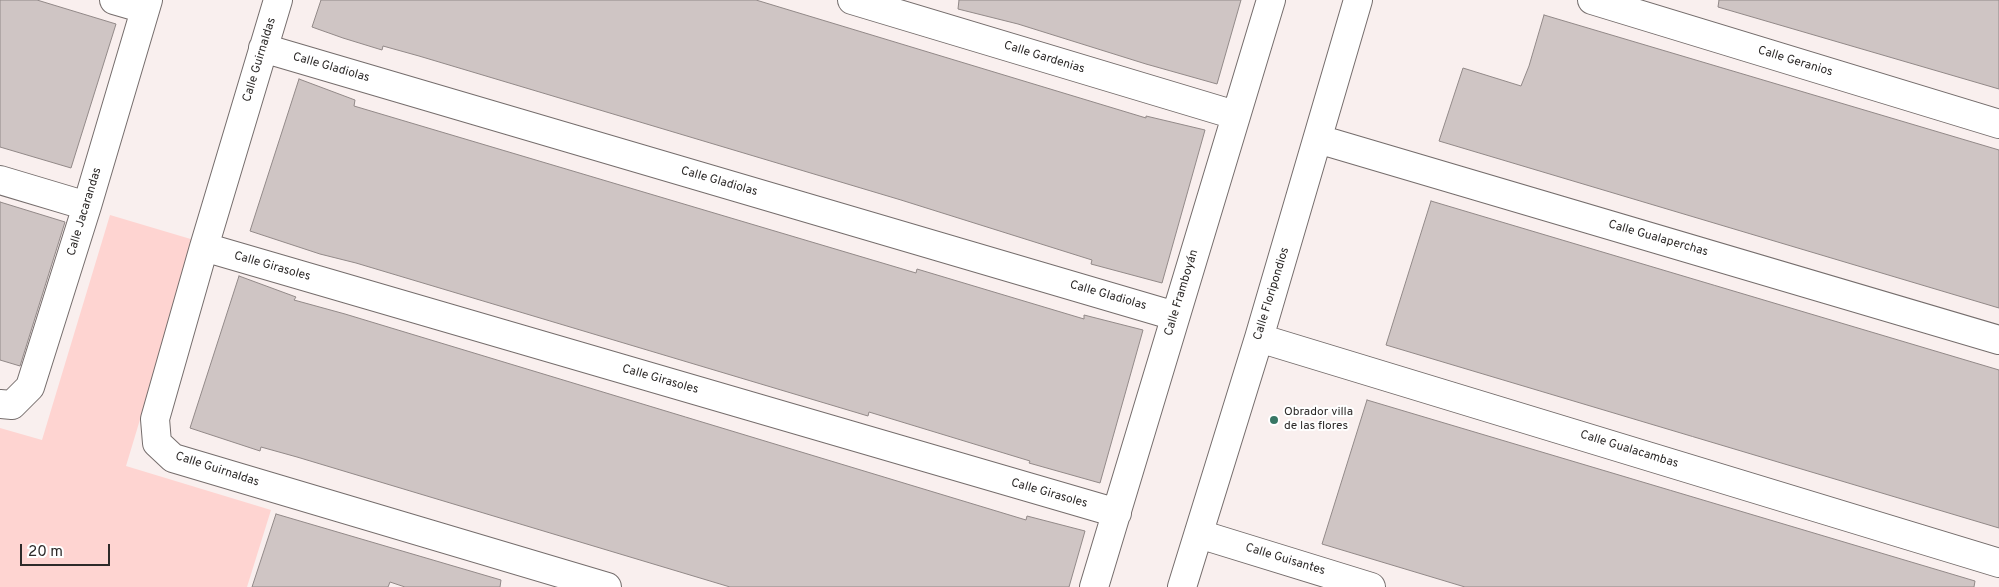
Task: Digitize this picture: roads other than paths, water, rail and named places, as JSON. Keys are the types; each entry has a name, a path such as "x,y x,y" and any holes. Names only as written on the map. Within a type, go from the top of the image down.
{"street":[{"path":"114,0 147,5"},
{"name":"Calle Guirnaldas","path":"278,0 155,419 157,443 173,458 607,587"},
{"name":"Calle Gardenias","path":"852,0 1235,115"},
{"name":"Calle Framboyán","path":"1094,587 1271,0"},
{"name":"Calle Floripondios","path":"1182,587 1259,338 1358,0"},
{"name":"Calle Geranios","path":"1592,0 1999,124"},
{"name":"Calle Jacarandas","path":"0,404 12,405 30,387 147,5"},
{"name":"Calle Gladiolas","path":"263,48 1175,316"},
{"name":"Calle Gualaperchas","path":"1318,139 1999,340"},
{"path":"0,180 87,206"},
{"name":"Calle Girasoles","path":"204,247 1117,513"},
{"name":"Calle Gualacambas","path":"1259,338 1999,563"},
{"name":"Calle Guisantes","path":"1199,534 1372,587"}],"place":[{"name":"Obrador villa de las flores","path":"1274,420"}]}
